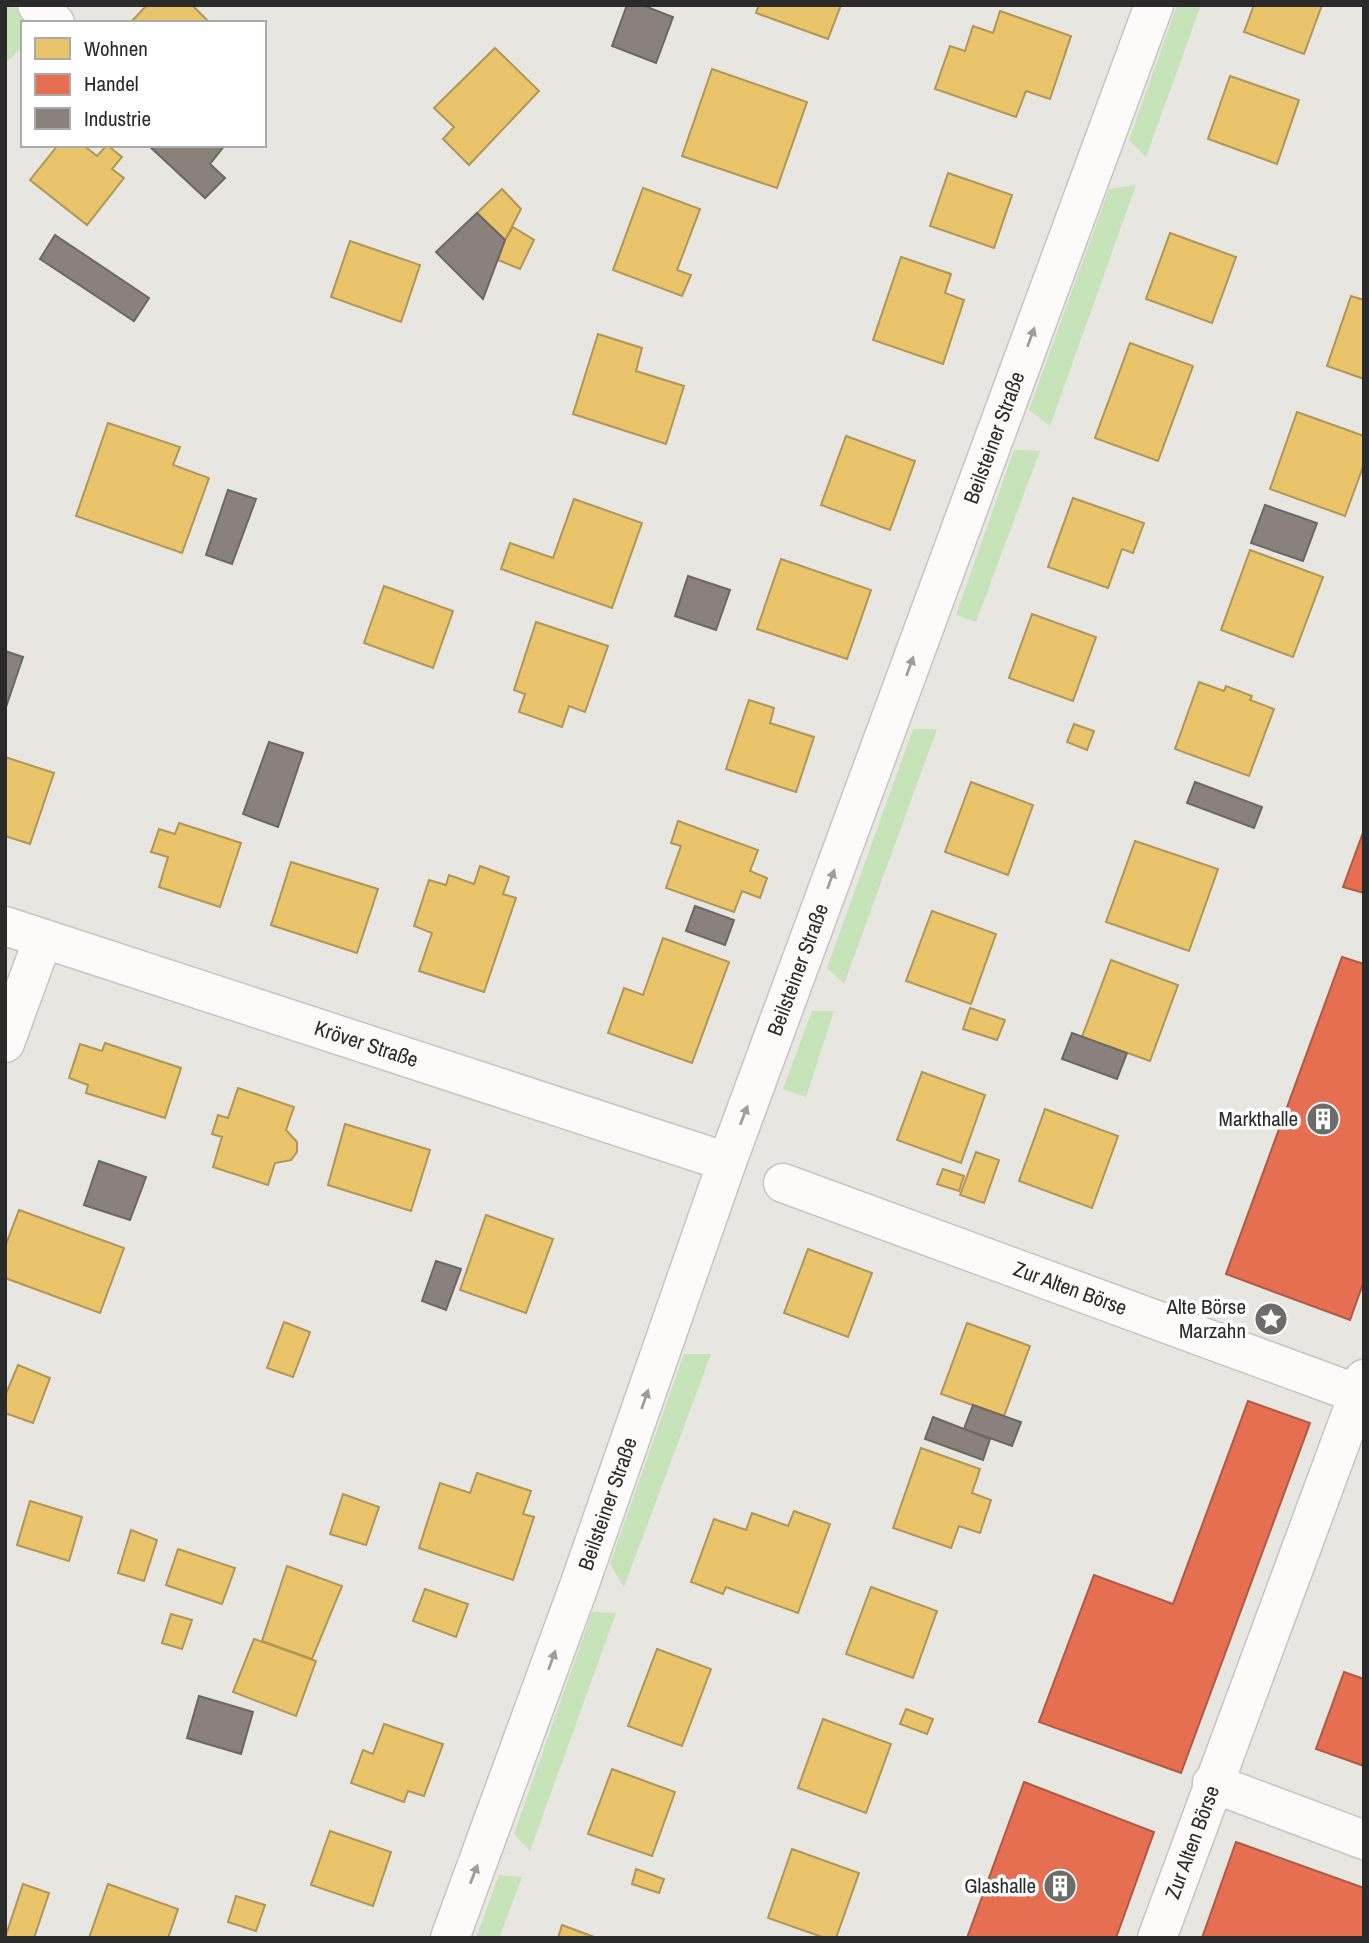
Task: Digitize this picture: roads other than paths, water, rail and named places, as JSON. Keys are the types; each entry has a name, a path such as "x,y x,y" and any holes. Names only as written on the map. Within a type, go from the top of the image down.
{"street":[{"path":"37,5 53,21"},
{"name":"Beilsteiner Straße","path":"450,1938 579,1586 727,1162 1154,5"},
{"name":"Kröver Straße","path":"5,926 727,1162"},
{"path":"5,1043 43,939"},
{"name":"Zur Alten Börse","path":"783,1183 1361,1387 1212,1783 1157,1938"},
{"path":"1212,1783 1364,1840"}],"place":[{"name":"Markthalle","path":"1323,1119"},
{"name":"Alte Börse Marzahn","path":"1271,1319"},
{"name":"Glashalle","path":"1060,1886"}]}
